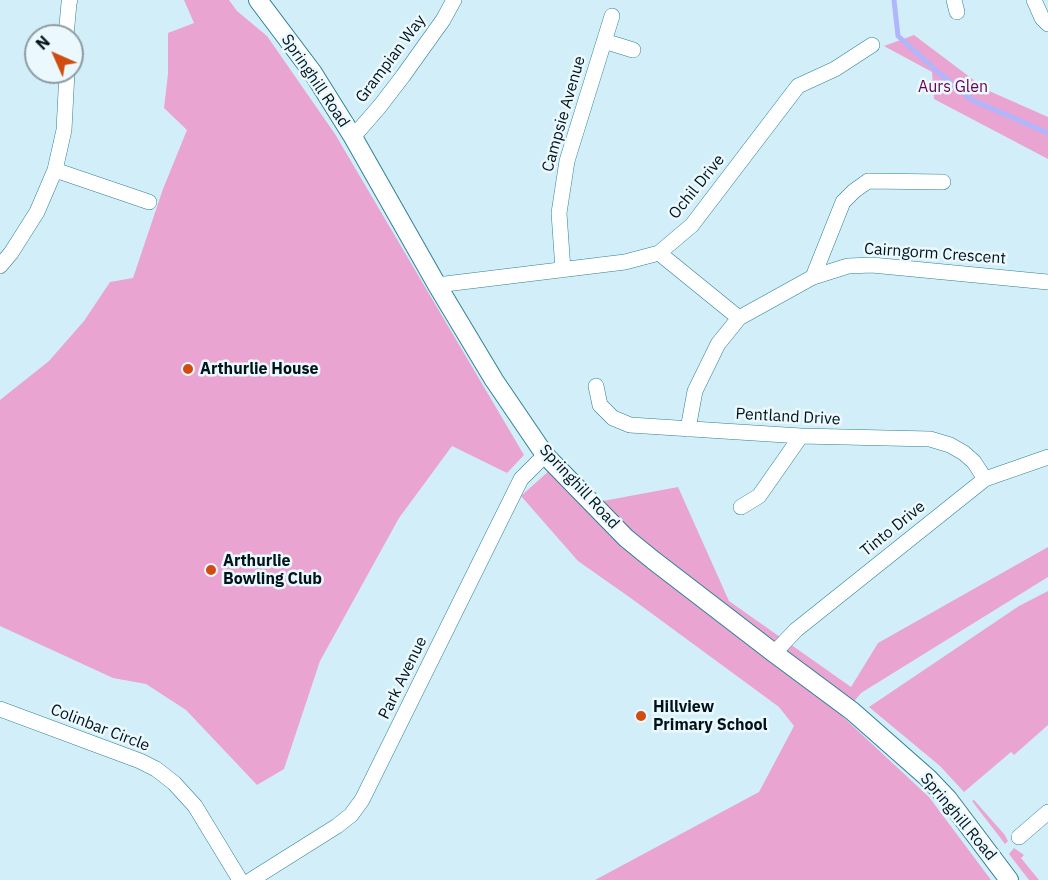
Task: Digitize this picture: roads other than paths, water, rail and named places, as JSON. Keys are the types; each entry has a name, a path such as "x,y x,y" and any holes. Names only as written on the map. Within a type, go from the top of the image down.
{"street":[{"path":"67,24 70,0"},
{"name":"Springhill Road","path":"258,0 313,73 437,285 495,380 545,455 627,538 852,711 928,778 948,799 1009,880"},
{"name":"Grampian Way","path":"352,137 380,106 443,20 454,0"},
{"path":"1034,0 1042,18 1048,24"},
{"name":"Campsie Avenue","path":"563,270 559,213 567,161 612,16"},
{"name":"Campsie Avenue","path":"604,41 633,50"},
{"name":"Ochil Drive","path":"437,285 626,262 659,253 692,225 798,86 835,69 872,45"},
{"path":"0,266 11,254 37,212 55,170 64,130 66,84"},
{"path":"55,170 149,202"},
{"path":"813,277 843,202 854,190 868,181 943,182"},
{"path":"659,253 739,318"},
{"name":"Cairngorm Crescent","path":"688,429 695,391 718,344 739,318 813,277 848,266 872,265 1048,282"},
{"name":"Pentland Drive","path":"596,386 600,405 613,418 630,425 801,436 930,439 964,453 974,462 985,479"},
{"path":"741,507 759,496 801,436"},
{"name":"Park Avenue","path":"251,880 337,826 351,815 362,800 521,478 545,455"},
{"name":"Tinto Drive","path":"774,653 796,630 985,479 1048,457"},
{"name":"Colinbar Circle","path":"0,709 156,769 174,783 195,806 240,880"},
{"path":"1019,837 1048,812"}],"waterway":[{"path":"894,0 898,36 939,73 972,100 1048,133"}],"place":[{"name":"Arthurlie House","path":"188,369"},
{"name":"Arthurlie Bowling Club","path":"211,570"},
{"name":"Hillview Primary School","path":"641,716"}],"park label":[{"name":"Aurs Glen","path":"953,87"}]}
